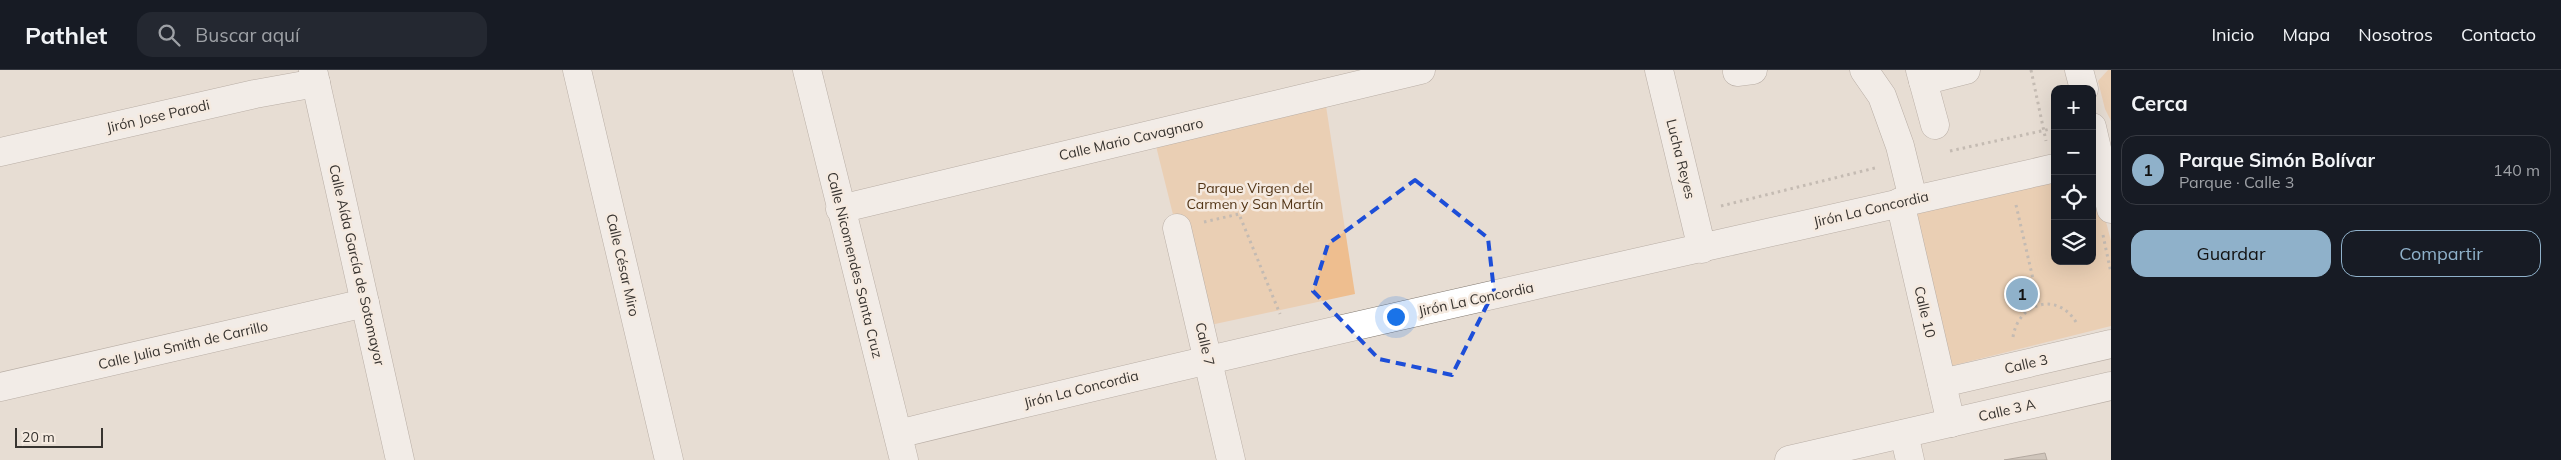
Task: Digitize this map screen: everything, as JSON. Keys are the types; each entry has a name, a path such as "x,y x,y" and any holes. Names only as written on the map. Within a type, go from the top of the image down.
{"street":[{"name":"Calle César Miro","path":"577,70 669,460"},
{"name":"Calle Nicomendes Santa Cruz","path":"806,70 901,447"},
{"name":"Calle Mario Cavagnaro","path":"840,209 1421,70"},
{"name":"Lucha Reyes","path":"1659,70 1702,249"},
{"name":"Calle 10","path":"1864,70 1882,96 1900,146 1906,201 1951,422"},
{"path":"1935,125 1922,76 1966,70"},
{"path":"2079,70 2083,85"},
{"name":"Jirón Jose Parodi","path":"0,152 255,94 315,76"},
{"name":"Calle Aída García de Sotomayor","path":"315,76 400,460"},
{"path":"2093,130 2101,157 2111,209"},
{"name":"Jirón La Concordia","path":"901,447 1208,358 1702,249 2051,169"},
{"name":"Calle 7","path":"1176,228 1231,460"},
{"name":"Calle Julia Smith de Carrillo","path":"0,387 365,303"},
{"name":"Calle 3","path":"1942,384 2111,344"},
{"name":"Calle 3 A","path":"1789,460 2111,386"},
{"path":"1904,434 1910,460"}],"path":[{"path":"2031,70 2051,155"},
{"path":"2010,178 2038,305"},
{"path":"1176,228 1239,214 1290,340"},
{"path":"2014,347 2014,326 2020,316 2038,305 2060,306 2069,312 2078,327"}],"highlighted area":[{"path":"1415,180 1488,238 1494,291 1452,375 1379,359 1313,291 1328,244"}],"green space":[{"path":"2108,70 2111,70 2111,121 2105,109 2098,81"},
{"name":"Parque Virgen del Carmen y San Martín","path":"1324,93 1355,294 1201,327 1153,134"},
{"path":"2051,177 2051,265 2096,265 2096,183 2111,241 2111,326 1951,366 1912,212"}],"building":[{"path":"2045,453 2047,460 2004,460"}],"place":[{"name":"Parque Simón Bolívar","path":"2022,294"}]}
